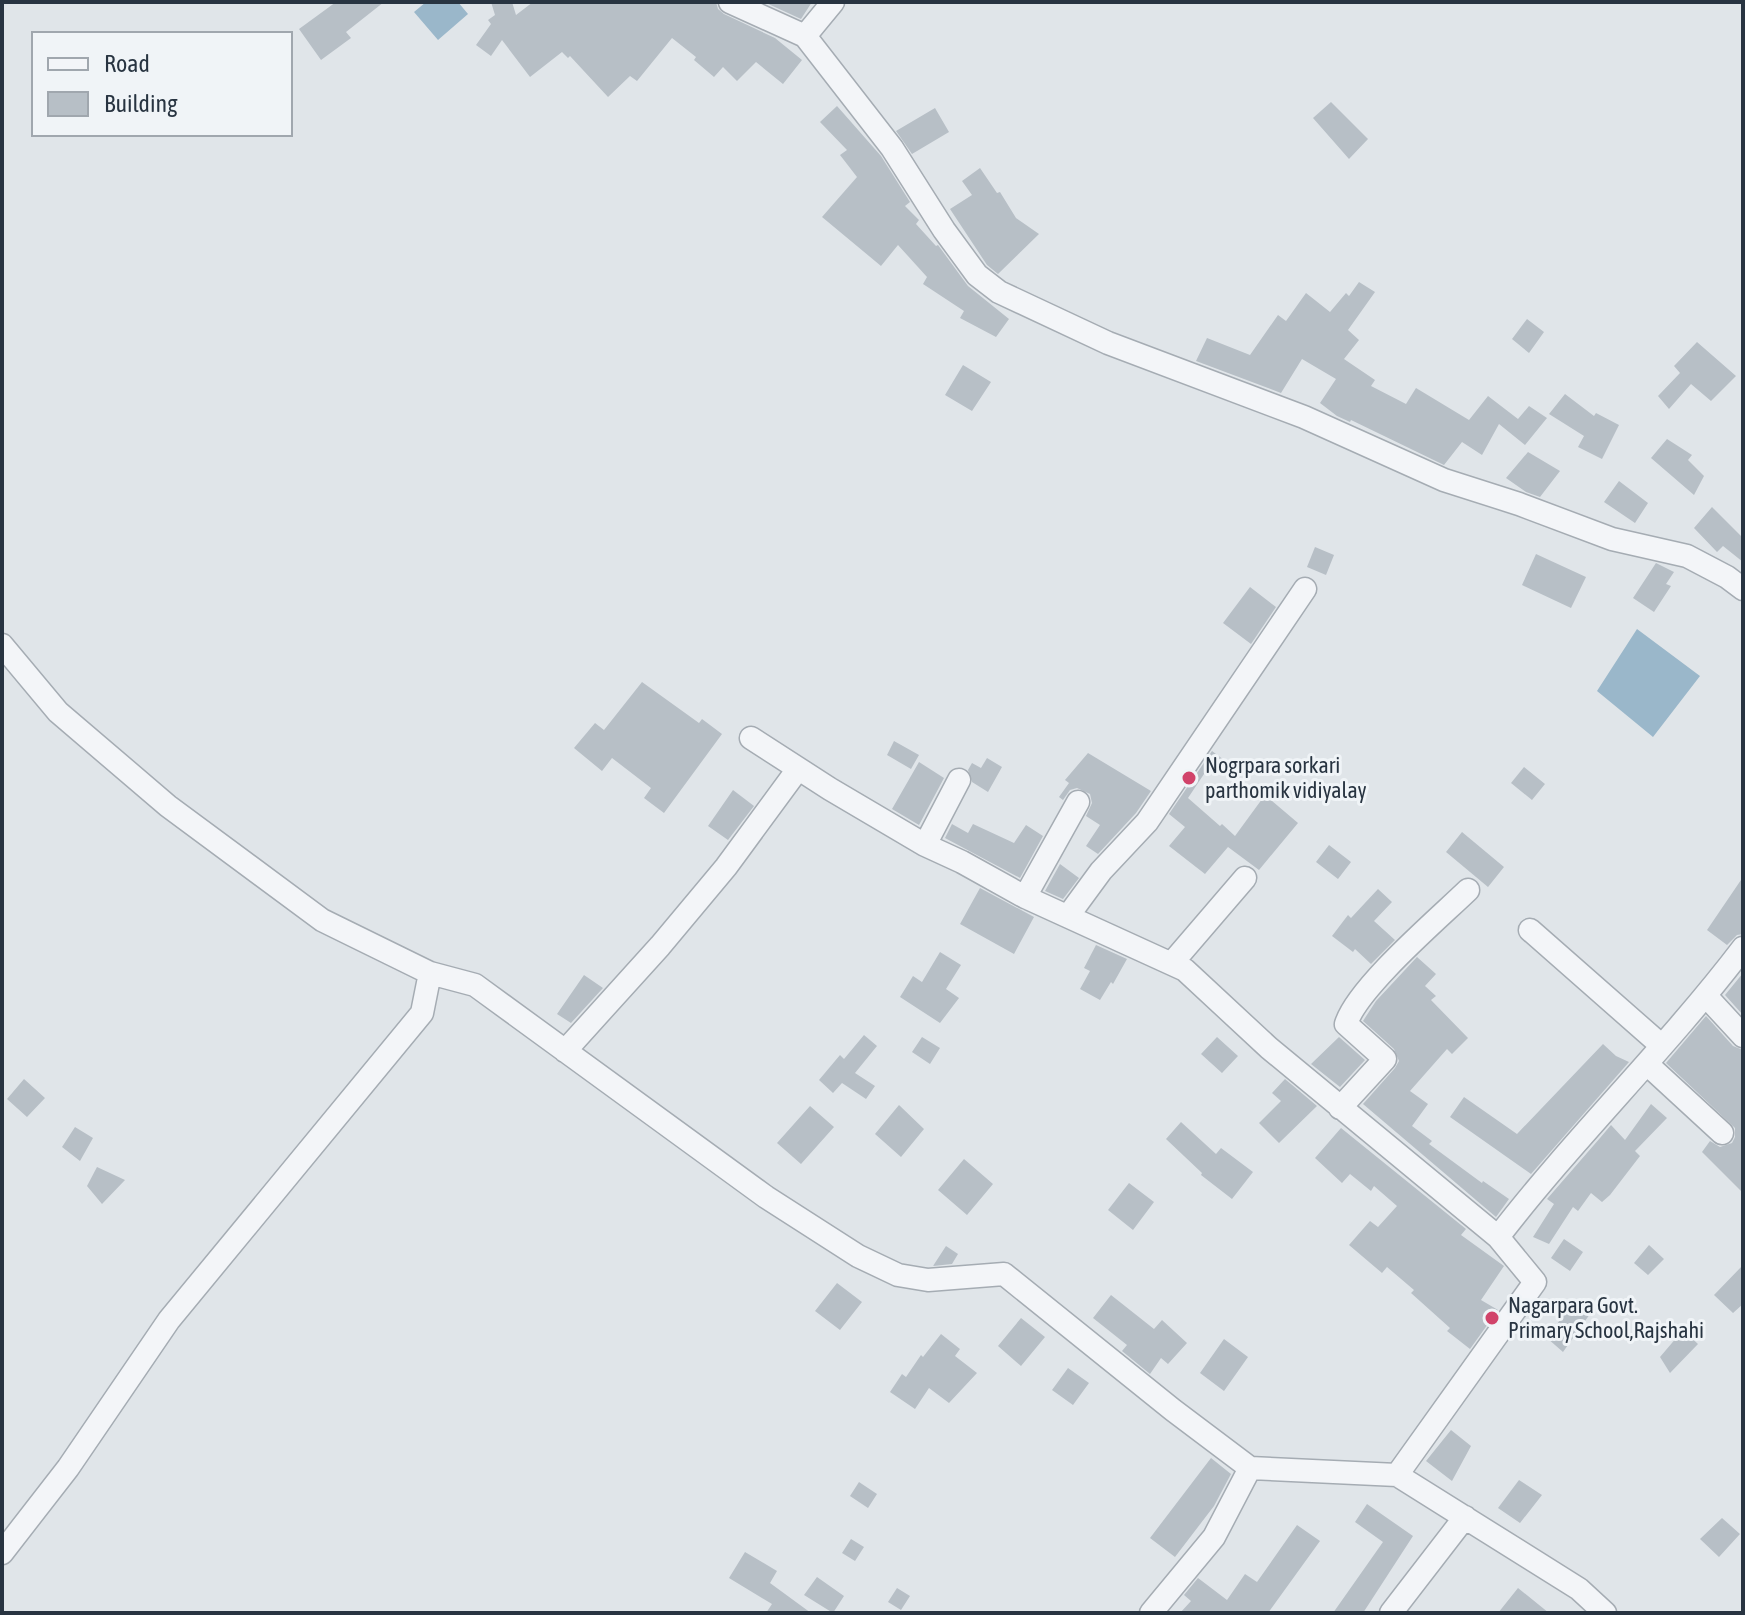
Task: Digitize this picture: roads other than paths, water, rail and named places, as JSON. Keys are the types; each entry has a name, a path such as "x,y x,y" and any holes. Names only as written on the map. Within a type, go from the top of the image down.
{"street":[{"path":"730,2 805,36 892,148 977,275 999,292 1095,338 1304,417 1444,480 1531,508 1612,539 1687,556 1743,589"},
{"path":"805,36 833,2"},
{"path":"1068,916 1101,871 1147,822 1305,589"},
{"path":"2,645 58,712 168,806 322,920 430,973 475,985 766,1197 858,1256 898,1275 928,1280 1004,1274 1250,1468 1397,1475 1579,1589 1605,1613"},
{"path":"751,738 925,845 1025,897 1185,970 1269,1048 1498,1237 1535,1282 1397,1475"},
{"path":"565,1051 726,867 798,769"},
{"path":"925,845 959,780"},
{"path":"1025,897 1078,802"},
{"path":"1172,963 1245,878"},
{"path":"1340,1108 1385,1059 1346,1024 1350,1011 1400,955 1468,890"},
{"path":"1530,930 1662,1046"},
{"path":"1498,1237 1537,1187 1706,996 1743,948"},
{"path":"2,1553 68,1468 169,1320 422,1013 430,973"},
{"path":"1706,996 1743,1036"},
{"path":"1647,1064 1722,1133"},
{"path":"1151,1613 1214,1537 1250,1468"},
{"path":"1391,1613 1465,1517"}],"water":[{"path":"426,2 458,2 468,14 438,40 414,12"},
{"path":"1637,629 1700,676 1653,737 1597,691"}],"place":[{"name":"Nogrpara sorkari parthomik vidiyalay","path":"1189,778"},
{"name":"Nagarpara Govt. Primary School,Rajshahi","path":"1492,1318"}]}
